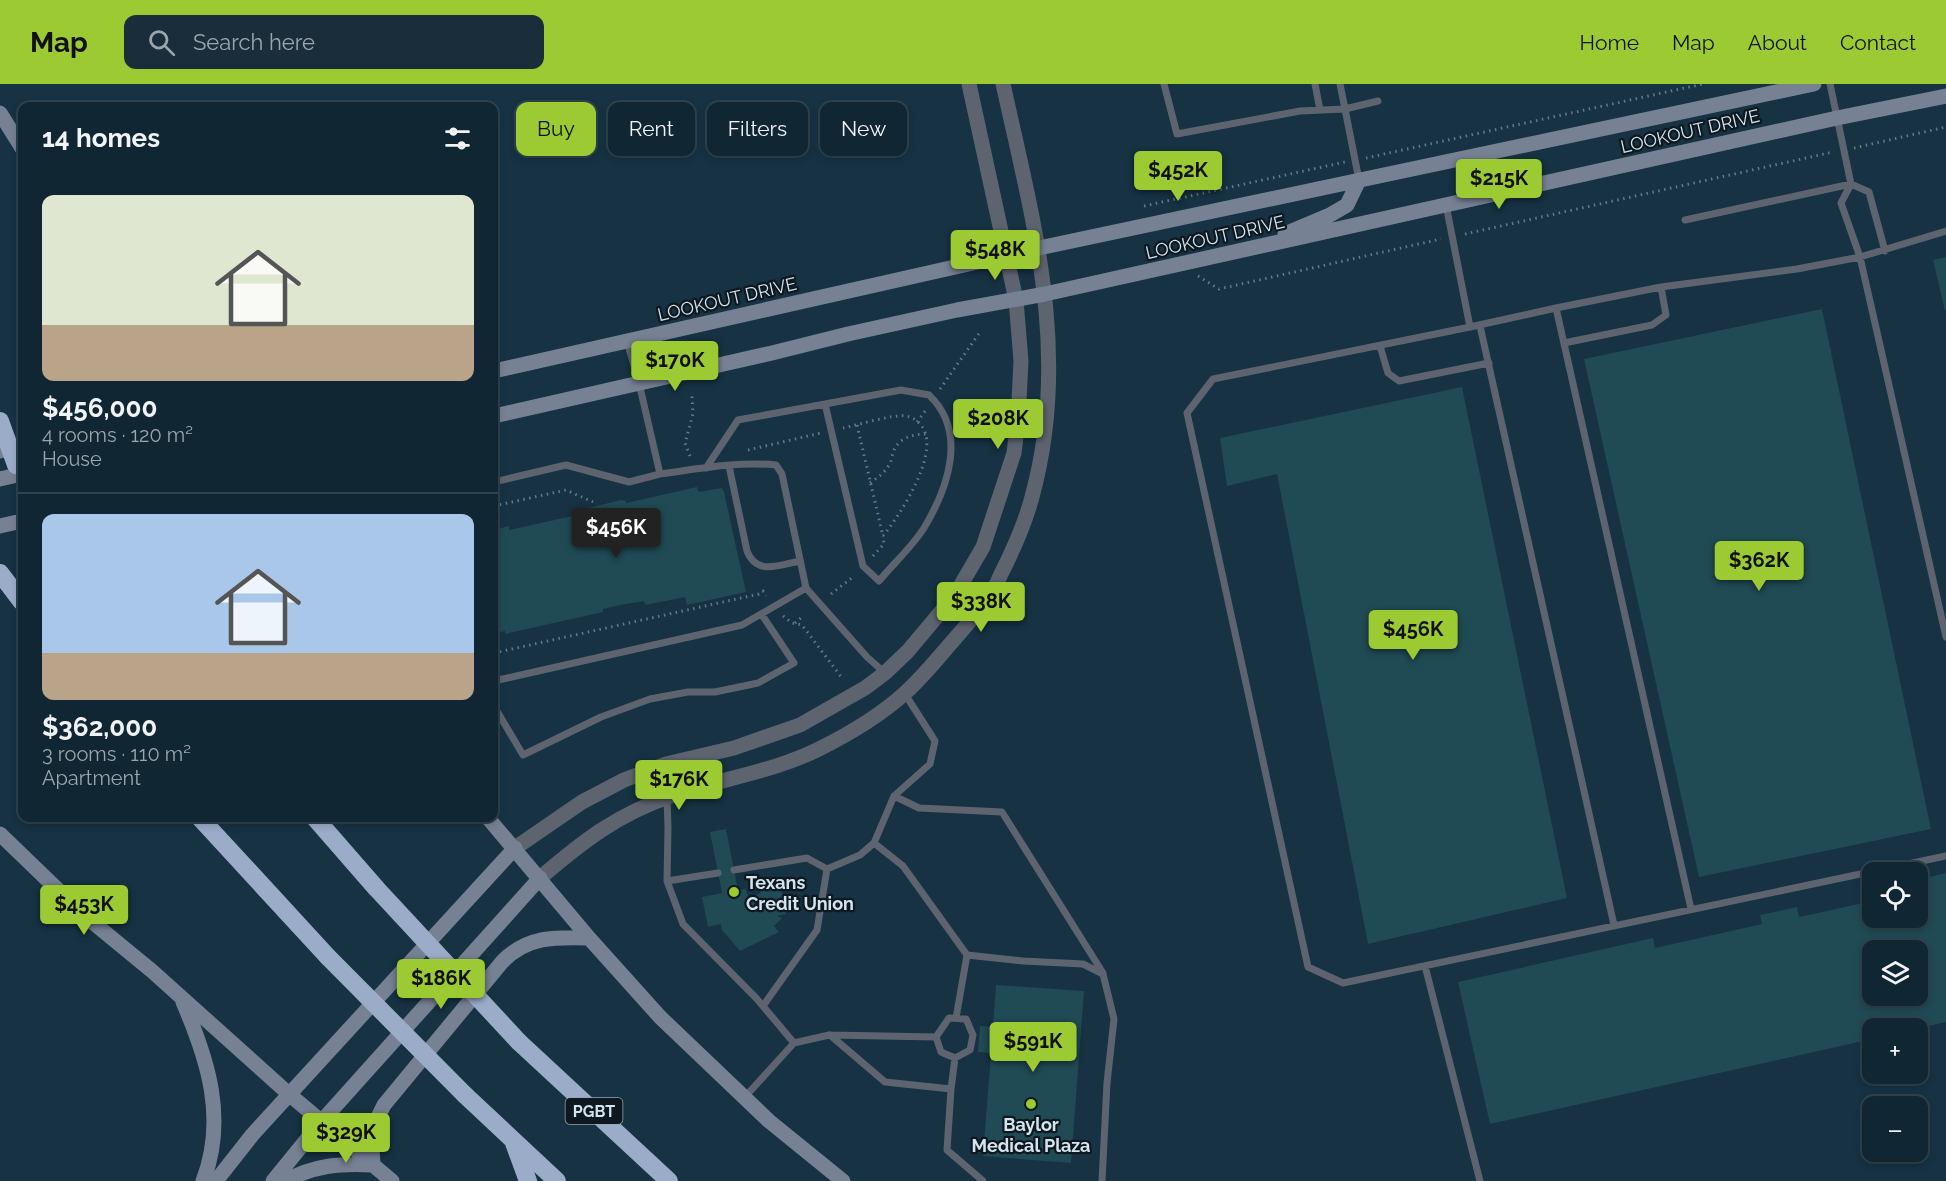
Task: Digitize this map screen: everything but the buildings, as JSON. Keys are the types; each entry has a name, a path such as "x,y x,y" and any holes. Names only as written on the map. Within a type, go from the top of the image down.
{"highway":[{"path":"0,420 18,466"},
{"path":"0,443 18,468"},
{"path":"3,577 18,597"},
{"path":"204,822 328,957 465,1095 557,1181"},
{"name":"PGBT","path":"318,822 376,888 519,1042 669,1181"},
{"path":"514,1142 528,1181"}],"main road":[{"name":"LOOKOUT DRIVE","path":"498,369 1039,248 1814,84"},
{"name":"LOOKOUT DRIVE","path":"498,415 848,334 957,310 1045,294 1837,118 1946,96"},
{"path":"0,113 18,142"},
{"path":"1257,247 1330,215 1347,205 1359,180"},
{"path":"0,451 18,447"},
{"path":"0,479 18,472"},
{"path":"0,526 18,522"},
{"path":"492,822 589,939 660,1017 769,1121 843,1181"},
{"path":"0,834 85,916 392,1181"},
{"path":"216,1181 253,1134 515,848"},
{"path":"273,1181 321,1122 540,878"},
{"path":"373,1166 371,1131 384,1105 514,950 557,937 589,939"},
{"path":"180,997 201,1042 212,1087 214,1123 211,1161 204,1181"},
{"path":"286,1181 323,1166 346,1164 373,1166"}],"street":[{"path":"515,848 582,801 624,780 666,764 734,748 800,725 865,688 908,651 955,595 983,547 1014,453 1021,361 1016,300 969,84"},
{"path":"540,878 592,835 616,819 667,797 774,765 818,749 876,715 905,694 959,634 991,594 1026,520 1040,466 1047,416 1050,357 1039,248 1003,84"},
{"path":"885,673 905,694"}],"lane":[{"path":"1164,84 1177,134 1300,111 1345,109 1378,101"},
{"path":"1315,84 1320,110"},
{"path":"1340,84 1359,180"},
{"path":"1830,84 1851,184 1840,203 1860,257 1946,637"},
{"path":"1685,220 1851,184 1869,192 1885,251"},
{"path":"1446,205 1470,327"},
{"path":"1946,231 1860,257 1661,287 1213,379 1187,413 1308,968 1343,983 1946,856"},
{"path":"1564,343 1652,325 1666,315 1661,287"},
{"path":"1556,308 1690,909"},
{"path":"1480,326 1614,925"},
{"path":"627,341 660,474"},
{"path":"1380,346 1388,373 1399,381 1489,363"},
{"path":"706,468 738,420 901,390 929,395 947,419 952,438 949,471 923,530 879,581 863,566 825,404"},
{"path":"498,481 566,465 629,482 660,474 706,468 776,465 782,474 806,588 867,657 885,673"},
{"path":"729,466 747,551 751,560 758,566 766,567 800,561"},
{"path":"498,680 742,625 806,588"},
{"path":"498,713 523,755 600,717 650,699 688,692 715,692 758,682 794,663 762,615"},
{"path":"827,869 860,855 874,843 894,796 930,764 935,741 905,694"},
{"path":"894,796 919,808 1002,812 1103,974 1114,1019 1107,1083 1102,1181"},
{"path":"667,797 669,828 667,881 683,924 763,1006 794,1043"},
{"path":"874,843 903,866 967,955 956,1018"},
{"path":"734,870 807,858 827,869"},
{"path":"763,1006 817,930 827,869"},
{"path":"667,881 718,873"},
{"path":"967,955 1083,964 1103,974"},
{"path":"1425,966 1480,1181"},
{"path":"936,1036 949,1018 966,1019 974,1035 970,1050 955,1058"},
{"path":"744,1098 794,1043 829,1035 936,1036"},
{"path":"829,1035 885,1082 951,1089"},
{"path":"936,1036 941,1052 955,1058"},
{"path":"955,1058 947,1150 983,1181"}],"path":[{"path":"1144,206 1703,84"},
{"path":"1864,146 1946,127"},
{"path":"1468,233 1816,155"},
{"path":"1196,274 1219,289 1437,240"},
{"path":"939,391 980,332"},
{"path":"690,456 685,442 693,414 692,396"},
{"path":"917,422 927,409"},
{"path":"841,429 906,416 923,427 927,434 927,450 915,484 894,523 883,537"},
{"path":"857,425 884,544 873,556"},
{"path":"748,450 821,433"},
{"path":"870,483 886,471 895,448 901,440 912,435 927,434"},
{"path":"498,505 566,490 593,502"},
{"path":"831,594 853,577"},
{"path":"498,652 759,594 763,591 766,596"},
{"path":"783,616 802,625 842,678"},
{"path":"795,623 802,616"}],"place":[{"name":"Texans Credit Union","path":"734,892"},
{"name":"Baylor Medical Plaza","path":"1031,1104"}]}
